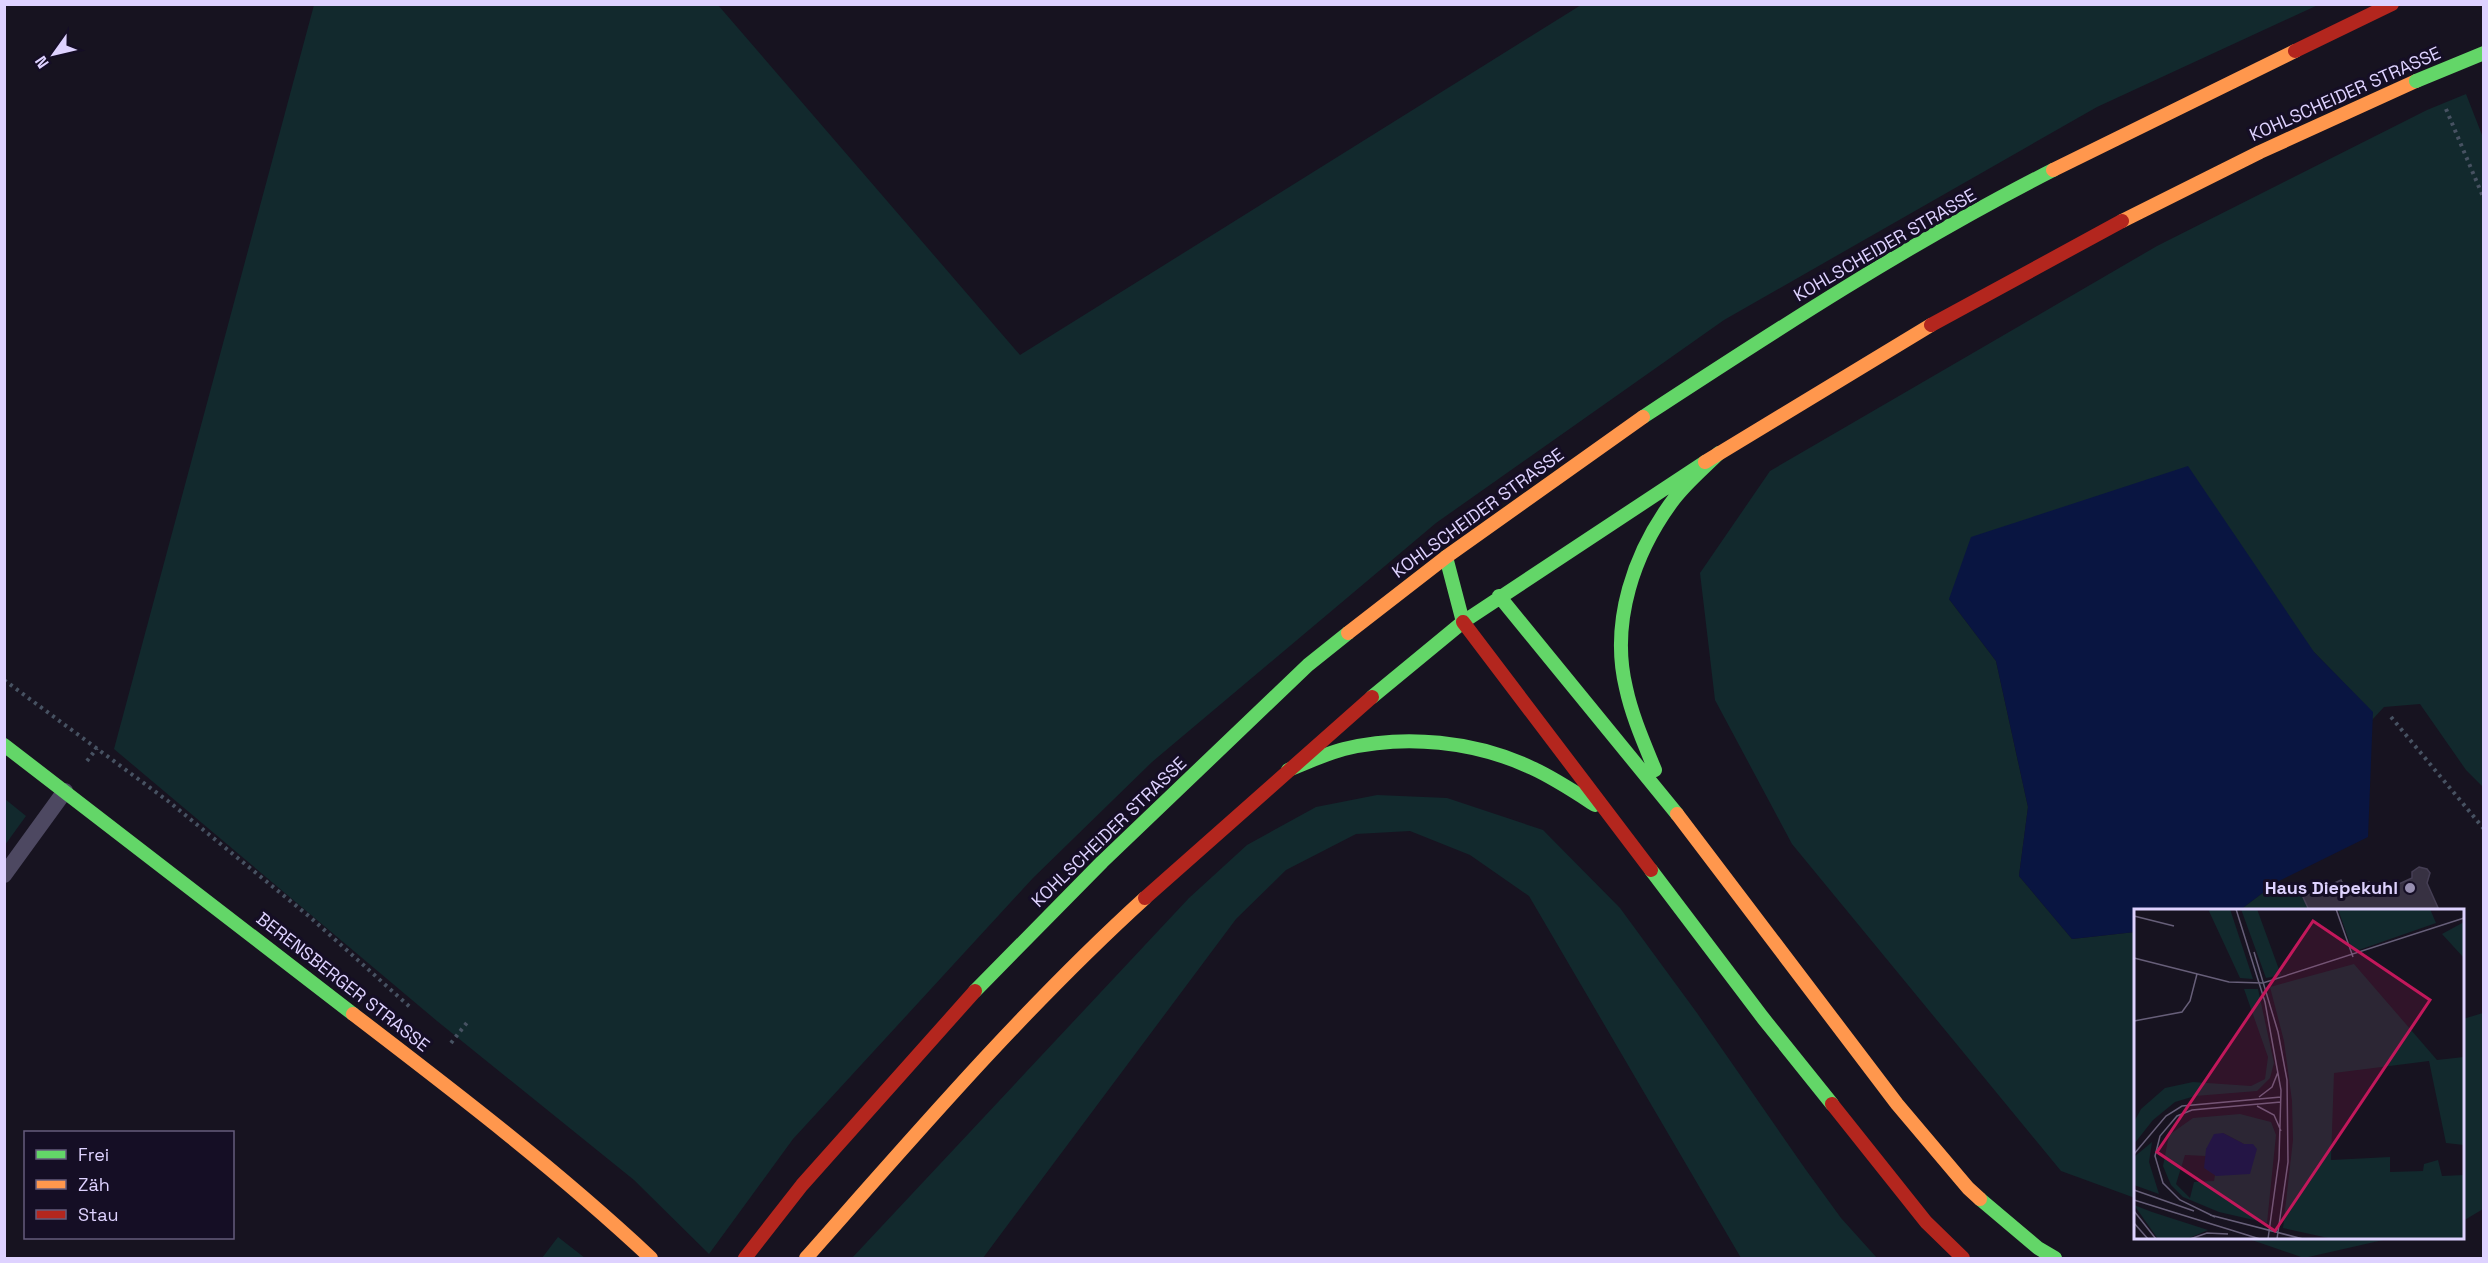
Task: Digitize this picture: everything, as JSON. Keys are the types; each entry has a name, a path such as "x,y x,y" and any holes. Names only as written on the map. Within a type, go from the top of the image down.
{"main road":[{"name":"KOHLSCHEIDER STRASSE","path":"745,1258 802,1185 993,971 1102,862 1308,665 1446,556 1640,419 1776,330 1912,248 2031,181 2390,5"},
{"name":"KOHLSCHEIDER STRASSE","path":"806,1258 975,1068 1110,930 1288,770 1463,622 1495,592 1928,327 2133,215 2260,152 2484,52"},
{"path":"1669,803 1639,732 1623,675 1624,607 1629,584 1641,551 1675,498 1719,453"},
{"path":"1446,556 1464,570"},
{"path":"1446,556 1463,622 1770,1027 1926,1222 1963,1258"},
{"path":"1495,592 1669,803 1897,1104 1968,1188 2038,1248 2055,1258"},
{"path":"1288,770 1343,749 1379,743 1438,742 1473,748 1525,764 1610,814"},
{"name":"BERENSBERGER STRASSE","path":"4,745 428,1071 605,1215 651,1258"}],"lane":[{"path":"4,875 65,791"}],"path":[{"path":"4,680 168,801 310,918 415,1012"},
{"path":"2391,717 2484,829"},
{"path":"450,1043 459,1051"}],"green space":[{"path":"314,5 718,5 1020,355 1581,5 2318,5 2097,107 1724,320 1436,523 1152,762 1033,878 793,1139 709,1254 634,1180 437,1021 114,749"},
{"path":"2466,94 2484,140 2483,787 2466,770 2420,704 2384,707 2372,720 2372,712 2314,652 1949,599 1996,661 2028,807 2019,876 2072,939 2134,932 2134,1198 2061,1171 1792,844 1715,700 1700,573 1770,471 2157,246 2427,110"},
{"path":"1377,795 1447,798 1543,830 1620,908 1841,1218 1877,1258 1741,1258 1529,896 1470,855 1410,831 1356,834 1286,870 1236,919 983,1258 852,1258 1189,898 1247,845 1316,807"},
{"path":"5,799 26,816 5,845"},
{"path":"2277,882 2303,897 2309,909 2241,909"},
{"path":"2483,1013 2483,1209 2464,1220 2464,1019"},
{"path":"558,1237 585,1258 542,1258"},
{"path":"2249,1239 2388,1239 2304,1258"}],"shaded area":[{"path":"2188,466 2314,652 2373,712 2368,837 2277,882 2241,909 2134,909 2134,932 2072,939 2019,876 2028,807 1996,661 1949,599 1971,537"}],"building":[{"name":"Haus Diepekuhl","path":"2419,867 2427,869 2430,873 2427,883 2439,909 2309,909 2303,897 2341,880 2347,892 2369,882 2375,895 2412,878 2412,872"}],"traffic: fast":[{"path":"2416,81 2484,53"},
{"path":"1643,417 1896,257 2053,170"},
{"path":"1655,770 1635,719 1626,688 1621,638 1624,613 1637,565 1660,520 1679,493 1719,453"},
{"path":"1372,697 1463,622 1705,462"},
{"path":"1446,557 1463,622"},
{"path":"1499,596 1677,814"},
{"path":"975,991 1102,862 1308,665 1348,633"},
{"path":"1288,770 1337,751 1367,744 1415,741 1440,743 1464,746 1510,759 1548,776 1595,805"},
{"path":"4,745 353,1014"},
{"path":"1651,870 1763,1018 1832,1104"},
{"path":"1980,1199 2038,1248 2055,1258"}],"traffic: slow":[{"path":"2053,170 2295,51"},
{"path":"2122,221 2260,152 2416,81"},
{"path":"1705,462 1931,325"},
{"path":"1348,633 1446,557 1643,417"},
{"path":"1677,814 1897,1104 1980,1199"},
{"path":"806,1258 1013,1028 1145,898"},
{"path":"353,1014 542,1163 651,1258"}],"traffic: jam":[{"path":"2295,51 2392,4"},
{"path":"1931,325 2122,221"},
{"path":"1463,622 1651,870"},
{"path":"1145,898 1372,697"},
{"path":"745,1258 802,1185 975,991"},
{"path":"1832,1104 1926,1222 1963,1258"}],"place":[{"name":"Haus Diepekuhl","path":"2410,888"}]}
